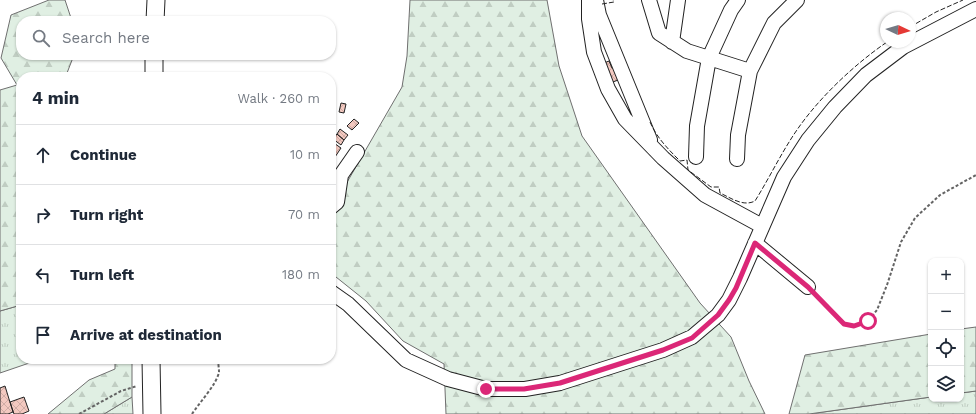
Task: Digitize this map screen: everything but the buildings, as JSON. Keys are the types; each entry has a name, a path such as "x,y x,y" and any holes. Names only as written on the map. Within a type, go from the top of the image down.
{"main road":[{"path":"155,16 156,0"},
{"path":"154,60 154,72"},
{"path":"151,364 152,414"}],"lane":[{"path":"589,0 589,19 594,52 608,89 625,119 663,158 705,195 762,226"},
{"path":"596,0 599,15 649,138 663,158"},
{"path":"649,0 659,33 686,51 750,71"},
{"path":"672,42 678,0"},
{"path":"696,157 697,126 709,58 738,0"},
{"path":"737,159 738,135 750,71 774,23 797,0"},
{"path":"336,296 348,304 406,360 448,380 486,389 524,389 560,383 663,350 692,338 718,315 729,300 738,283 784,177 808,140 835,107 866,75 903,47 976,9"},
{"path":"336,203 341,175 357,152"},
{"path":"755,243 808,287"}],"path":[{"path":"808,287 844,324 854,326 868,321 877,310 902,242 915,218 940,195 976,175"},
{"path":"192,414 199,402 209,391 219,373 218,364"},
{"path":"79,414 121,391 132,387 151,384"}],"green space":[{"path":"49,0 65,0 70,16 16,16 16,60 72,60 67,72 16,72 16,83 1,58 11,15"},
{"path":"410,0 547,0 559,66 582,136 700,303 731,337 749,381 765,414 446,414 444,364 403,341 366,301 336,277 336,201 402,87 407,56"},
{"path":"16,85 16,306 0,311 0,90"},
{"path":"16,306 16,364 26,364 0,373 0,311"},
{"path":"976,327 976,391 964,393 964,330 964,329"},
{"path":"928,334 928,397 809,414 789,414 805,355"},
{"path":"115,364 132,364 132,397 104,414 48,414 89,380 115,369"},
{"path":"976,391 976,414 809,414 928,397 928,402 964,402 964,393"},
{"path":"132,397 133,414 104,414"}],"fence":[{"path":"602,4 614,2 613,0"},
{"path":"916,24 936,12 963,0"},
{"path":"650,122 659,138 667,148 680,161 687,160 688,170 711,187 719,187 720,193 737,201 751,203 755,201 793,136 808,115 839,81 880,47"}],"route":[{"path":"486,389 524,389 560,383 663,350 692,338 718,315 729,300 736,288 755,243 808,287 844,324 854,326 868,321"}]}
